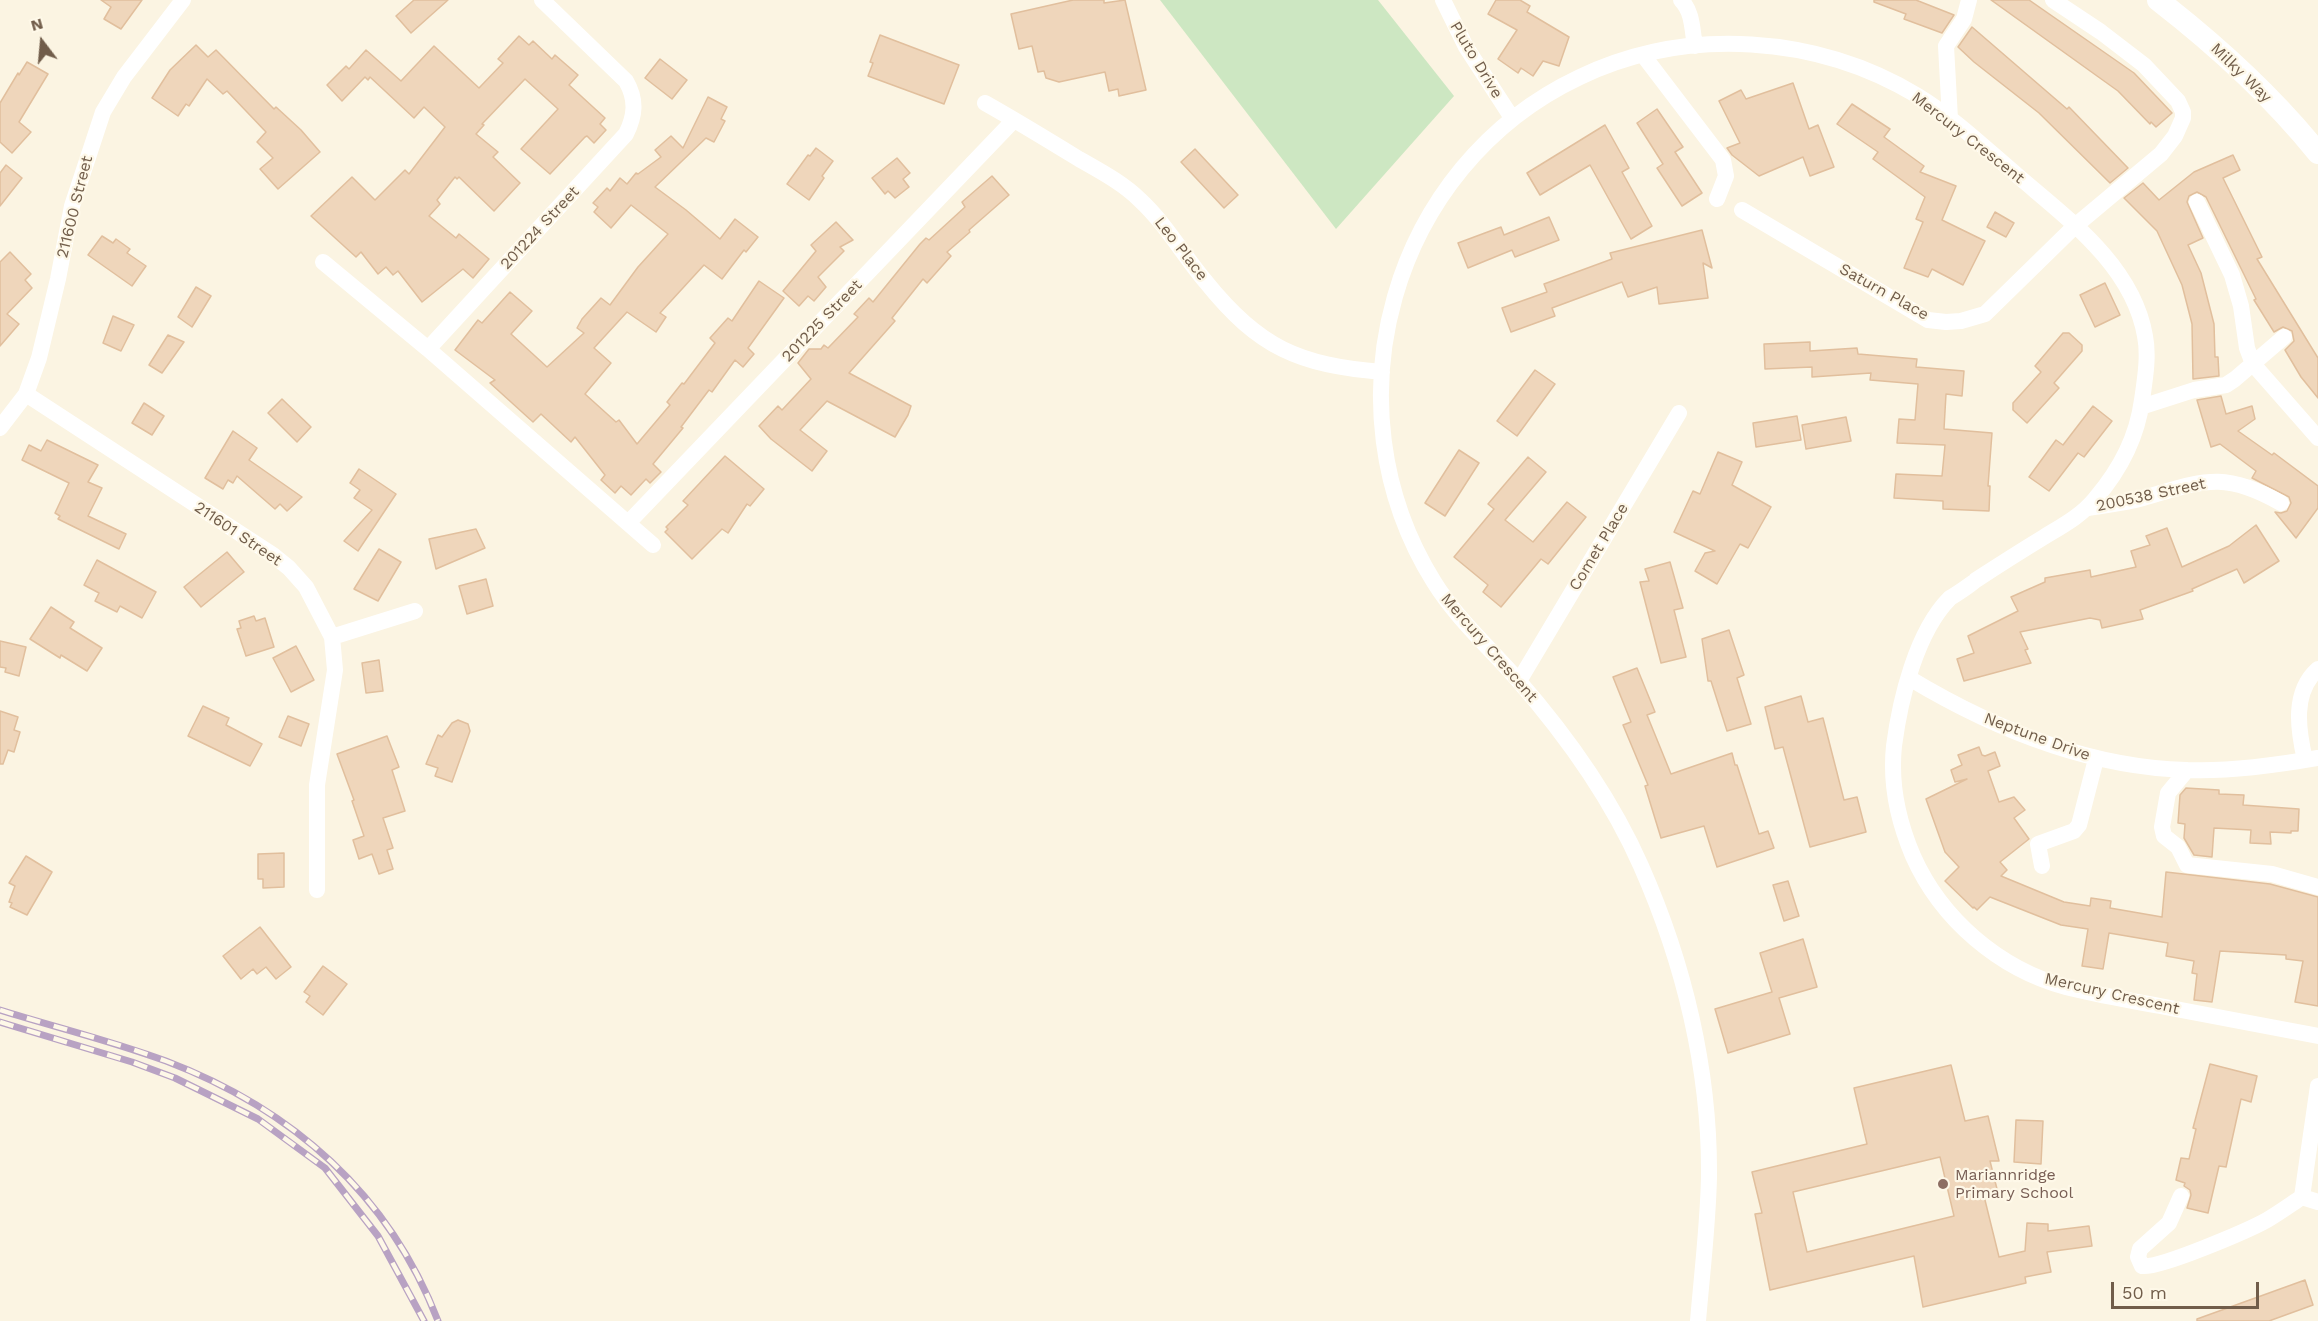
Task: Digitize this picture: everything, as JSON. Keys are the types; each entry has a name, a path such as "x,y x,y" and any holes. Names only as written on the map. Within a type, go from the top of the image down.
{"street":[{"name":"211600 Street","path":"0,428 26,394 44,335 72,206 93,136 103,112 124,77 183,0"},
{"name":"201224 Street","path":"428,349 626,134 634,118 633,98 626,81 542,0"},
{"name":"Pluto Drive","path":"1443,0 1466,47 1512,118"},
{"path":"1681,0 1690,15 1695,46"},
{"path":"1950,119 1946,46 1964,19 1969,0"},
{"name":"Saturn Place","path":"1742,210 1928,320 1961,321 1985,314 2075,226 2161,154 2175,136 2183,118 2178,101 2144,65 2101,32 2053,0"},
{"name":"Milky Way","path":"2158,0 2193,27 2252,82 2318,153"},
{"name":"Mercury Crescent","path":"1698,1321 1707,1231 1708,1135 1701,1071 1687,998 1657,904 1637,856 1596,784 1556,727 1519,681 1448,603 1423,563 1410,537 1392,487 1380,426 1382,372 1393,299 1422,225 1455,176 1512,118 1561,86 1599,68 1643,54 1695,46 1745,43 1788,47 1822,54 1906,89 1950,119 2075,226 2108,259 2130,292 2145,334 2146,370 2142,407 2131,445 2112,478 2088,508 1950,598 1928,628 1909,678 1897,725 1892,762 1895,798 1902,828 1917,866 1943,905 1965,930 1986,948 2020,969 2061,986 2318,1036"},
{"path":"1643,54 1723,160 1726,176 1717,198"},
{"name":"Leo Place","path":"985,103 1103,173 1139,198 1167,228 1206,282 1236,316 1266,341 1308,360 1342,369 1382,372"},
{"name":"201225 Street","path":"629,522 1014,120"},
{"path":"2197,202 2232,274 2241,306 2247,348 2253,364 2318,438"},
{"path":"323,262 428,349 653,544"},
{"path":"2142,407 2194,390 2226,385 2284,338"},
{"name":"211601 Street","path":"26,394 273,555 289,568 306,587 333,637 335,670 317,785 317,890"},
{"name":"Comet Place","path":"1519,681 1679,413"},
{"name":"200538 Street","path":"2088,508 2143,498 2187,484 2223,481 2263,492 2281,502"},
{"path":"333,637 415,611"},
{"path":"2311,759 2299,734 2300,710 2307,681 2318,669"},
{"name":"Neptune Drive","path":"1909,678 1954,705 2031,738 2096,759 2187,771 2311,759"},
{"path":"2042,866 2038,844 2074,831 2079,825 2096,759"},
{"path":"2187,771 2168,793 2162,827 2164,836 2178,847 2187,865 2272,874 2318,887"},
{"path":"2181,1196 2169,1223 2140,1249 2138,1257 2142,1266 2155,1265 2223,1240 2310,1200 2318,1086"}],"green space":[{"path":"1160,0 1378,0 1454,96 1336,229"}],"building":[{"path":"101,0 142,0 121,29 104,19 111,7"},
{"path":"414,0 448,0 411,33 396,16"},
{"path":"1073,0 1104,0 1104,3 1125,0 1146,90 1119,96 1118,89 1109,91 1105,72 1059,82 1046,78 1044,71 1038,72 1032,46 1019,49 1011,14"},
{"path":"1496,0 1520,0 1530,6 1527,12 1569,37 1559,66 1543,61 1533,76 1521,68 1518,73 1498,59 1517,30 1488,14"},
{"path":"1874,0 1916,0 1954,15 1942,33 1904,19 1906,14 1874,2"},
{"path":"1991,0 2029,0 2134,73 2172,113 2156,127 2151,122 2150,124 2118,91"},
{"path":"1972,27 2067,109 2069,107 2128,168 2110,183 2039,113 1974,62 1958,47"},
{"path":"880,35 959,65 944,104 868,76 873,63 870,62"},
{"path":"519,36 529,45 533,41 552,59 555,55 578,75 569,85 605,118 600,124 606,130 594,143 587,136 585,137 550,174 521,149 558,109 525,79 482,124 484,125 476,134 498,152 493,157 520,183 494,211 459,177 457,179 455,177 437,200 440,204 429,216 456,238 459,234 489,259 473,278 463,269 422,302 398,271 393,275 386,267 378,274 361,252 356,257 311,216 352,177 375,200 405,170 409,174 445,127 424,107 414,118 370,77 368,80 365,77 342,101 327,85 346,66 349,69 366,50 401,81 434,46 479,88 503,63 498,59"},
{"path":"196,45 208,57 216,50 274,109 276,107 301,130 320,152 278,189 260,169 273,158 257,142 266,132 227,91 223,94 207,79 189,106 186,104 178,116 152,98 170,70"},
{"path":"660,59 687,80 672,99 645,78"},
{"path":"27,62 48,74 19,122 31,132 12,153 0,142 0,103"},
{"path":"1793,83 1809,129 1818,125 1834,167 1810,176 1803,157 1759,176 1732,155 1727,148 1740,143 1719,101 1741,90 1746,99"},
{"path":"708,97 727,107 721,119 725,121 714,142 706,138 655,187 720,239 735,219 758,237 746,252 744,250 722,279 704,265 660,313 666,317 656,332 627,312 594,348 611,363 585,394 616,422 619,420 637,444 670,405 667,402 682,383 684,384 715,343 710,338 728,318 732,321 759,281 784,298 748,348 754,354 743,367 735,360 712,392 709,390 681,427 683,428 653,464 661,472 650,483 646,479 631,495 621,486 615,493 601,480 605,475 575,437 571,442 541,414 533,422 490,383 495,380 455,350 478,320 482,323 510,292 532,311 511,334 547,367 584,333 577,328 582,319 601,298 610,305 638,267 668,234 631,205 611,228 594,212 598,207 593,203 607,188 610,191 620,178 627,184 636,173 638,174 661,157 655,150 671,136 683,148"},
{"path":"1852,104 1890,129 1884,137 1924,166 1920,172 1956,186 1942,220 1985,241 1963,285 1932,269 1928,277 1904,268 1923,222 1916,219 1925,197 1873,159 1878,152 1837,124"},
{"path":"1657,109 1683,147 1675,152 1702,193 1682,206 1657,168 1663,164 1637,123"},
{"path":"1605,125 1629,168 1622,172 1652,226 1631,239 1590,165 1540,195 1527,173"},
{"path":"816,148 833,161 809,200 787,184 808,155 810,156"},
{"path":"1195,149 1238,195 1224,208 1181,162"},
{"path":"2233,155 2240,170 2223,178 2262,257 2257,259 2318,358 2318,398 2301,377 2285,350 2294,341 2292,331 2283,327 2274,332 2254,300 2256,299 2206,197 2197,192 2189,196 2187,202 2203,238 2188,245 2201,273 2214,324 2215,357 2218,357 2219,376 2193,379 2192,324 2182,285 2157,231 2124,198 2143,183 2159,200 2194,172"},
{"path":"897,158 910,173 903,179 909,187 895,198 888,191 885,194 872,178"},
{"path":"6,165 22,178 0,206 0,173"},
{"path":"992,176 1009,195 947,252 951,256 927,283 923,279 892,318 895,321 849,373 911,406 895,437 827,401 800,430 827,451 812,471 771,439 759,426 778,406 782,410 811,379 798,363 809,349 821,349 824,345 828,348 858,317 854,314 869,298 873,302 920,244 926,238 929,240 965,207 962,202"},
{"path":"1995,212 2014,223 2006,237 1987,227"},
{"path":"1549,217 1559,240 1515,257 1512,250 1468,268 1458,243 1501,227 1504,235"},
{"path":"836,222 853,240 840,247 844,251 818,277 826,287 814,301 808,296 799,306 783,291 816,251 811,245"},
{"path":"1702,230 1712,268 1703,263 1708,298 1659,304 1657,287 1628,297 1622,282 1552,308 1555,316 1511,332 1502,308 1547,292 1544,284 1612,259 1610,253"},
{"path":"102,236 113,243 116,239 130,249 127,253 146,266 132,286 88,255"},
{"path":"10,252 31,274 25,280 32,288 7,314 19,324 0,346 0,262"},
{"path":"2105,283 2120,315 2095,327 2080,295"},
{"path":"196,287 211,296 192,327 178,317"},
{"path":"113,316 134,325 121,351 103,343"},
{"path":"2063,333 2069,333 2082,345 2082,351 2054,383 2059,388 2027,423 2013,410 2013,403 2041,372 2035,366"},
{"path":"168,335 184,342 162,373 149,365"},
{"path":"1810,342 1810,351 1857,348 1858,354 1917,359 1916,367 1964,371 1962,396 1946,394 1944,429 1992,433 1988,486 1990,486 1989,511 1943,509 1943,501 1894,498 1896,474 1942,476 1945,445 1897,443 1899,419 1915,420 1918,384 1870,380 1871,373 1812,377 1812,367 1765,369 1764,344"},
{"path":"1535,370 1555,384 1517,436 1497,421"},
{"path":"2221,396 2226,414 2252,406 2255,419 2238,431 2272,455 2274,453 2318,486 2318,508 2296,538 2275,512 2287,511 2291,503 2289,497 2252,478 2256,471 2220,444 2211,447 2197,400"},
{"path":"282,399 311,427 297,442 268,413"},
{"path":"144,403 164,416 152,435 132,423"},
{"path":"2093,406 2112,421 2084,457 2078,453 2049,491 2029,477 2056,440 2063,445"},
{"path":"1797,416 1801,440 1756,447 1753,423"},
{"path":"1846,417 1851,441 1806,449 1802,425"},
{"path":"233,431 257,448 249,460 302,497 287,511 280,504 275,509 237,476 233,483 228,480 223,489 205,478"},
{"path":"47,440 98,465 88,482 102,488 88,516 126,534 119,549 58,519 60,516 55,513 69,483 22,460 29,445 41,451"},
{"path":"1459,450 1479,463 1445,516 1425,503"},
{"path":"1718,452 1742,462 1732,485 1771,507 1748,548 1740,544 1717,584 1695,571 1705,553 1715,551 1674,532 1693,491 1700,494"},
{"path":"725,456 764,489 750,506 747,504 728,533 722,529 692,559 665,532 668,529 666,527 688,505 683,501"},
{"path":"1528,457 1546,472 1505,520 1533,542 1567,502 1586,517 1548,564 1541,559 1501,607 1483,592 1488,585 1454,557 1494,509 1488,504"},
{"path":"359,469 396,494 358,551 344,541 372,510 354,498 360,490 350,483"},
{"path":"2256,525 2279,561 2244,583 2237,569 2192,589 2193,591 2140,610 2143,619 2102,628 2100,620 2090,618 2020,632 2028,649 2025,650 2031,663 1964,681 1957,659 1974,653 1968,636 2018,611 2011,597 2045,582 2045,578 2090,570 2091,577 2136,567 2131,551 2150,545 2146,536 2167,528 2182,567 2229,546"},
{"path":"476,529 485,548 436,569 429,539"},
{"path":"379,549 401,562 378,601 354,589"},
{"path":"227,552 244,572 201,607 184,587"},
{"path":"97,560 156,592 142,618 120,606 117,612 95,601 99,593 84,585"},
{"path":"1670,562 1683,608 1674,610 1686,657 1661,663 1640,582 1649,581 1645,569"},
{"path":"486,579 493,606 467,614 459,586"},
{"path":"51,607 74,622 70,628 102,648 87,671 61,655 60,658 30,639"},
{"path":"254,616 256,621 265,618 274,647 246,656 237,629 241,628 239,621"},
{"path":"1729,630 1744,675 1737,678 1751,724 1727,731 1711,681 1708,681 1702,639"},
{"path":"0,641 26,647 19,676 5,672 6,668 0,667"},
{"path":"296,646 314,680 291,692 273,658"},
{"path":"379,660 383,691 366,693 362,663"},
{"path":"1637,668 1655,712 1647,715 1671,774 1732,753 1759,834 1768,831 1774,848 1717,867 1704,826 1661,838 1645,786 1648,785 1623,725 1631,722 1613,677"},
{"path":"1801,696 1808,722 1823,718 1844,800 1857,797 1866,832 1810,847 1783,747 1775,749 1765,707"},
{"path":"203,706 229,718 226,725 262,744 250,766 188,736"},
{"path":"0,711 18,717 14,730 20,732 14,752 8,750 3,764 0,764"},
{"path":"288,716 309,724 301,746 279,737"},
{"path":"458,720 468,724 470,731 452,782 435,776 438,768 426,764 438,735 442,737 452,723"},
{"path":"387,736 399,767 392,770 405,811 383,818 393,848 387,850 393,869 379,874 372,854 359,859 353,840 364,836 337,754"},
{"path":"1979,747 1982,755 1985,756 1995,752 2000,766 1988,771 1999,802 2014,797 2025,810 2014,818 2029,839 2000,862 2007,870 2001,876 2064,902 2090,906 2091,898 2111,901 2110,908 2162,917 2166,872 2270,884 2318,897 2318,1006 2295,1002 2303,961 2286,959 2286,955 2220,951 2212,1002 2194,1000 2197,974 2192,973 2194,961 2166,956 2168,943 2109,933 2103,969 2082,966 2088,929 2061,925 1990,897 1977,910 1973,908 1945,881 1959,867 1945,852 1926,799 1967,779 1955,782 1951,770 1962,765 1958,755"},
{"path":"2186,788 2219,790 2219,794 2244,795 2243,805 2299,809 2298,831 2270,832 2271,844 2250,843 2251,830 2214,828 2212,857 2194,855 2184,838 2185,824 2178,823 2180,795"},
{"path":"284,853 284,887 263,888 263,879 258,879 258,854"},
{"path":"26,856 52,872 27,915 10,907 12,903 9,902 15,886 9,883"},
{"path":"1788,881 1799,916 1784,921 1773,885"},
{"path":"260,927 291,967 276,979 266,967 257,974 253,969 241,979 223,956"},
{"path":"1803,939 1817,987 1779,998 1790,1034 1728,1053 1715,1009 1772,992 1760,953"},
{"path":"323,966 347,984 323,1015 306,1002 310,996 304,992"},
{"path":"2210,1064 2257,1076 2251,1102 2241,1099 2226,1167 2219,1166 2208,1213 2187,1208 2191,1195 2190,1190 2184,1186 2185,1183 2176,1180 2181,1158 2189,1159 2196,1129 2193,1128"},
{"path":"1951,1065 1965,1121 1988,1116 1999,1161 1990,1161 1997,1189 1983,1192 1999,1257 2025,1251 2027,1223 2048,1224 2048,1231 2089,1226 2092,1246 2047,1252 2051,1272 2025,1277 2026,1283 1923,1307 1914,1256 1770,1290 1755,1214 1762,1213 1752,1172 1867,1144 1854,1088","holes":["1940,1157 1954,1216 1807,1252 1793,1192"]},
{"path":"2016,1120 2043,1121 2041,1164 2014,1162"},
{"path":"2305,1280 2313,1305 2269,1321 2197,1321 2197,1319"}],"railway":[{"path":"0,1010 166,1061 212,1081 255,1104 295,1131 331,1161 364,1196 393,1234 417,1275 438,1321"},
{"path":"0,1022 132,1062 175,1078 258,1119 325,1168 378,1236 424,1321"}],"place":[{"name":"Mariannridge Primary School","path":"1943,1184"}]}
